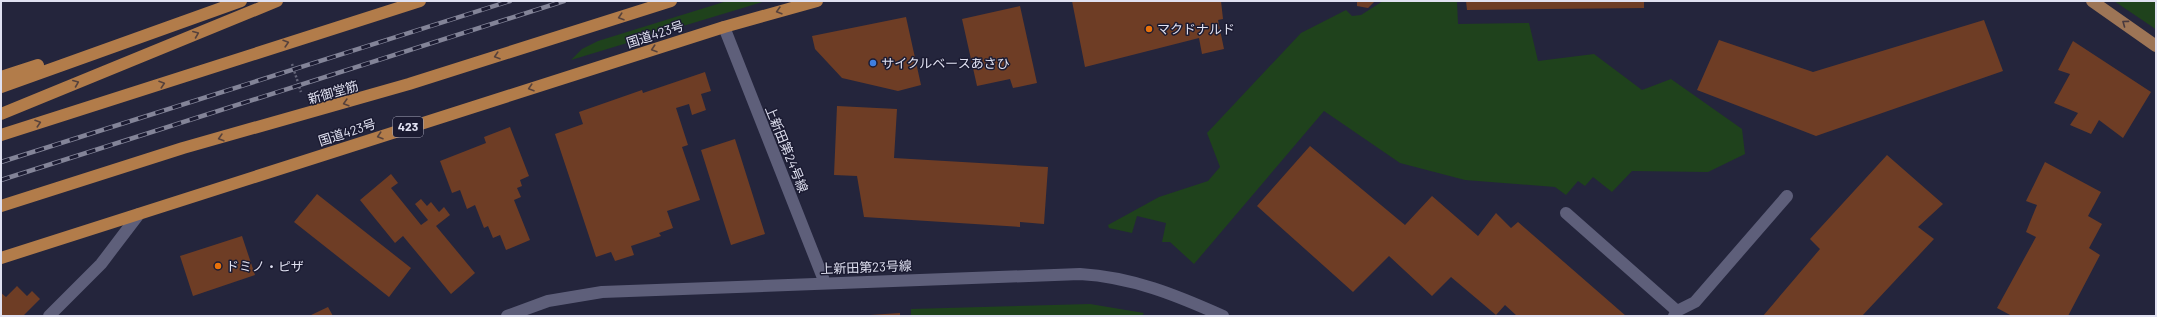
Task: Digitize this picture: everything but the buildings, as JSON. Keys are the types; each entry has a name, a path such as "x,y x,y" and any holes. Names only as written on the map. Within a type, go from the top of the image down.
{"highway":[{"path":"1,77 240,1"},
{"path":"1,86 240,1"},
{"path":"1,114 277,1"},
{"path":"1,135 420,1"},
{"name":"新御堂筋","path":"1,206 183,148 410,84 671,1"},
{"name":"国道423号","path":"1,256 139,214 724,27 816,1"}],"main road":[{"path":"2092,1 2156,46"}],"street":[{"name":"上新田第24号線","path":"724,27 825,283"},
{"path":"1566,213 1675,314 1694,302 1787,196"},
{"path":"49,316 102,264 139,214"},
{"name":"上新田第23号線","path":"507,316 548,301 597,292 1092,274 1124,279 1154,287 1223,316"}],"path":[{"path":"291,61 303,98"}],"green space":[{"path":"727,1 766,1 571,60 582,49 598,41"},
{"path":"1383,1 1457,1 1458,24 1529,23 1538,61 1594,54 1642,90 1671,79 1742,129 1745,154 1708,172 1632,171 1612,192 1593,177 1585,186 1578,181 1566,195 1555,187 1465,180 1400,163 1324,111 1194,264 1170,242 1162,242 1166,223 1137,216 1132,233 1109,228 1108,225 1159,197 1208,181 1220,167 1207,133 1301,33 1346,10 1352,16 1361,15"},
{"path":"2114,1 2156,1 2156,30 2154,28"},
{"path":"1090,304 1144,313 1142,316 911,316 911,309"}],"railway":[{"path":"1,162 510,1"},
{"path":"1,180 564,1"}],"place":[{"name":"マクドナルド","path":"1149,29"},
{"name":"サイクルベースあさひ","path":"873,63"},
{"name":"ドミノ・ピザ","path":"218,266"}]}
